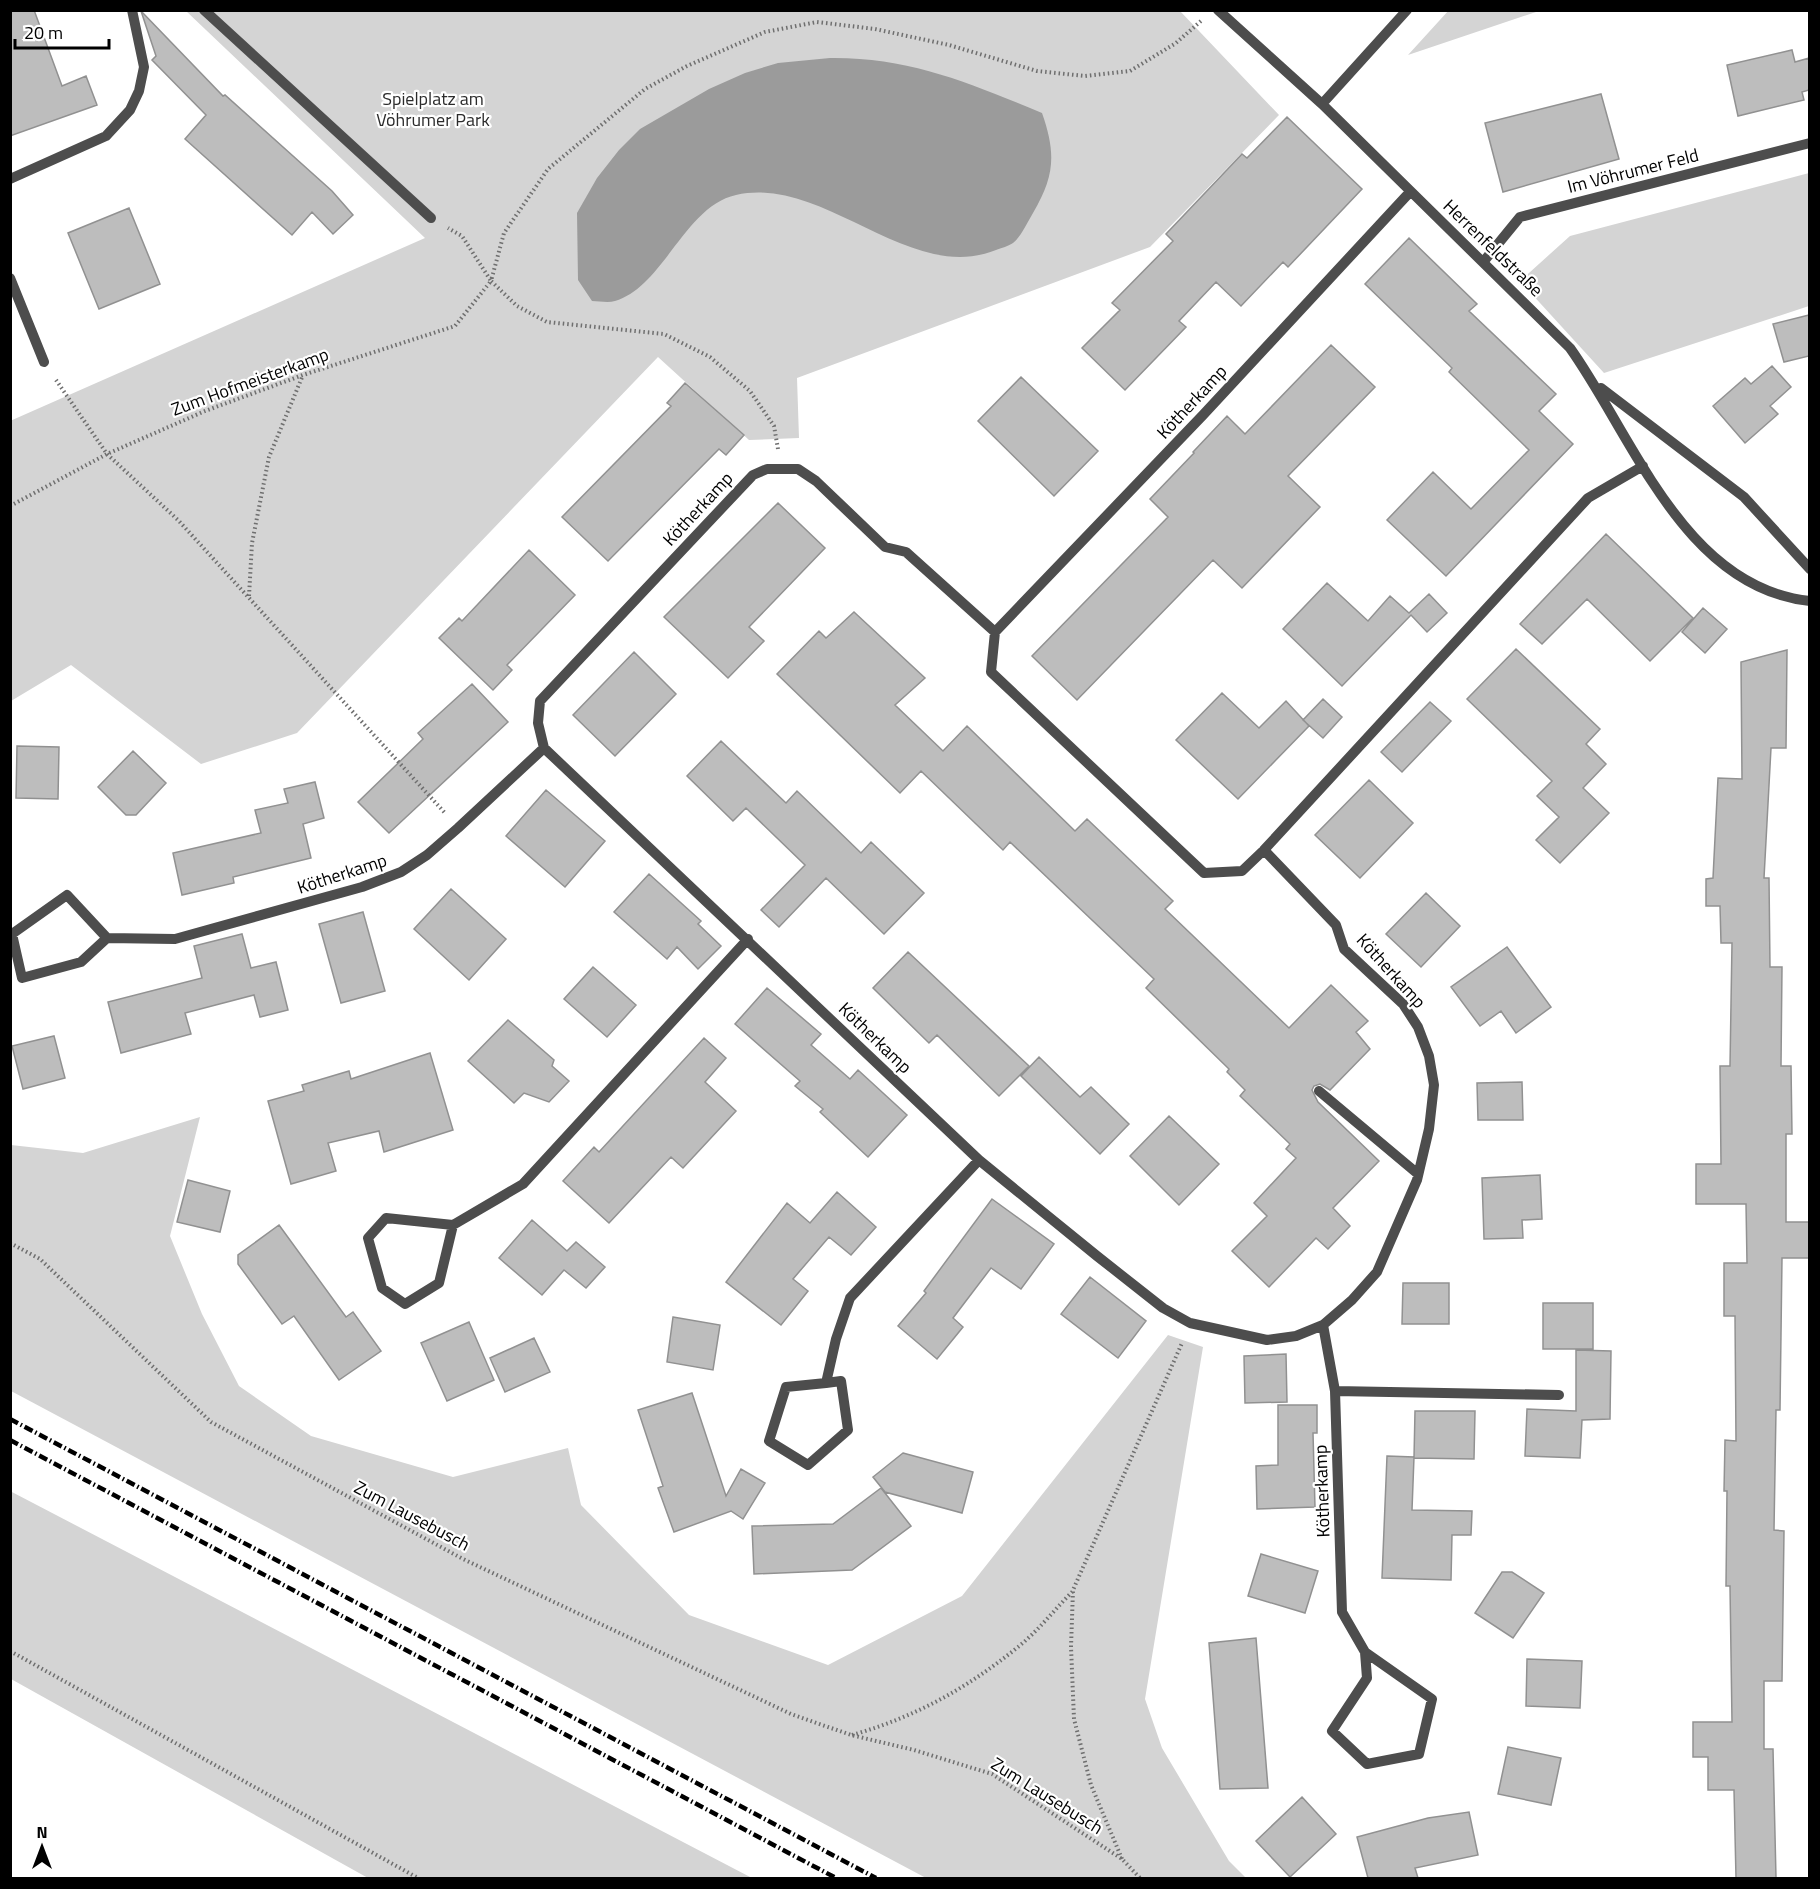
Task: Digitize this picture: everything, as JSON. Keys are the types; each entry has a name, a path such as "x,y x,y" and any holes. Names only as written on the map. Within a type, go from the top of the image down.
{"street":[{"path":"10,179 106,136 130,110 139,91 144,67 132,10"},
{"path":"204,10 431,218"},
{"name":"Herrenfeldstraße","path":"1218,10 1322,104 1570,348 1596,384 1661,498 1702,547 1733,573 1764,589 1809,601"},
{"path":"1322,104 1407,10"},
{"name":"Im Vöhrumer Feld","path":"1484,261 1520,217 1809,143"},
{"name":"Kötherkamp","path":"995,632 1203,415 1410,192"},
{"path":"10,278 44,362"},
{"path":"1596,384 1744,497 1809,569"},
{"path":"781,468 798,469 816,481 885,547 906,552 995,632 991,672 1204,873 1242,871 1264,850 1588,498 1643,466"},
{"name":"Kötherkamp","path":"781,468 753,475 540,701 538,723 544,748 979,1160 1163,1308 1190,1323 1267,1340 1296,1336 1323,1325 1352,1300 1377,1272 1418,1174 1429,1129 1434,1085 1429,1056 1418,1027 1403,1004 1344,949 1336,925 1264,850"},
{"name":"Kötherkamp","path":"107,938 175,939 362,887 401,872 427,855 544,748"},
{"path":"67,895 107,938 81,962 22,978 12,934 67,895"},
{"path":"453,1225 439,1283 405,1304 382,1288 368,1238 386,1218 453,1225 523,1184 748,939"},
{"path":"1319,1091 1418,1174"},
{"path":"826,1383 836,1339 850,1298 979,1160"},
{"name":"Kötherkamp","path":"1323,1325 1335,1391 1342,1612 1365,1652 1432,1699 1419,1754 1367,1764 1332,1731 1367,1678 1365,1652"},
{"path":"841,1381 848,1430 808,1464 770,1442 786,1388 826,1383 841,1381"},
{"path":"1335,1391 1559,1395"}],"path":[{"path":"491,281 504,233 548,168 645,89 687,66 765,32 817,22 875,29 949,45 1037,70 1085,76 1130,71 1176,43 1204,18"},
{"path":"431,218 462,236 491,281 517,306 547,322 664,334 710,357 750,391 774,426 781,468"},
{"name":"Zum Hofmeisterkamp","path":"10,506 107,454 205,411 303,375 455,326 491,281"},
{"path":"44,362 107,454 178,520 458,828"},
{"path":"249,597 252,543 269,457 303,375"},
{"name":"Zum Lausebusch","path":"10,1243 40,1259 212,1422 463,1559 791,1714 851,1736 914,1750 992,1774 1122,1859 1140,1878"},
{"name":"Zum Lausebusch","path":"851,1736 895,1723 951,1695 1019,1646 1073,1590 1190,1323"},
{"name":"Zum Lausebusch","path":"1073,1590 1071,1647 1074,1719 1092,1785 1122,1859"},
{"path":"10,1651 418,1878"}],"green space":[{"path":"1449,10 1539,10 1539,11 1408,55"},
{"name":"Spielplatz am Vöhrumer Park","path":"186,11 1180,11 1279,115 1150,247 797,378 799,438 749,440 658,357 297,733 201,764 71,665 11,701 10,421 425,238"},
{"path":"1809,173 1809,306 1604,373 1520,281 1570,236"},
{"path":"200,1117 170,1236 202,1314 239,1386 311,1436 453,1477 568,1448 581,1505 689,1615 828,1665 962,1596 1168,1335 1203,1347 1145,1699 1162,1748 1229,1861 1246,1878 926,1878 11,1391 11,1145 83,1153"},
{"path":"10,1491 752,1878 368,1878 11,1679"}],"shaded area":[{"path":"830,58 887,62 913,67 964,82 1042,113 1050,140 1049,176 1040,200 1016,240 996,250 963,257 931,253 899,243 802,200 769,193 736,195 718,202 702,214 647,280 632,293 612,302 592,301 578,280 577,213 597,178 619,150 640,129 709,89 745,73 778,63"}],"building":[{"path":"10,10 34,10 62,86 86,76 97,105 10,136"},
{"path":"141,11 223,96 225,95 332,191 353,215 333,234 312,212 292,235 185,139 206,115 152,60 156,56"},
{"path":"1792,50 1795,62 1809,58 1809,90 1802,92 1804,100 1738,116 1727,65"},
{"path":"1601,94 1619,159 1503,192 1485,123"},
{"path":"1287,117 1362,189 1288,267 1283,262 1241,306 1216,282 1179,321 1186,327 1125,390 1082,348 1120,310 1112,303 1173,241 1166,234 1242,154 1247,158"},
{"path":"129,208 160,284 99,309 68,233"},
{"path":"1409,238 1477,304 1469,311 1556,394 1539,411 1573,444 1446,576 1387,520 1433,472 1471,509 1529,450 1449,372 1452,368 1365,284"},
{"path":"1809,315 1809,356 1784,362 1773,324"},
{"path":"1331,345 1375,387 1288,476 1320,507 1242,588 1213,560 1077,700 1032,656 1168,517 1150,499 1227,416 1245,434"},
{"path":"1772,366 1791,387 1770,406 1778,414 1745,443 1713,406 1745,378 1751,384"},
{"path":"1021,377 1098,451 1054,496 978,421"},
{"path":"685,383 744,435 726,455 719,449 608,561 562,517 671,406 667,403"},
{"path":"778,503 825,548 749,627 764,641 728,678 664,617"},
{"path":"1606,534 1693,618 1650,661 1587,599 1542,644 1520,624"},
{"path":"529,550 575,595 507,665 512,670 493,690 439,638 459,618 462,621"},
{"path":"1327,583 1368,621 1390,596 1409,613 1429,594 1447,613 1427,632 1411,615 1342,686 1283,629"},
{"path":"1703,608 1727,629 1705,653 1682,632"},
{"path":"854,612 925,678 895,705 943,751 967,726 1075,831 1087,819 1173,901 1165,909 1289,1028 1331,985 1368,1021 1356,1032 1370,1049 1330,1090 1320,1084 1314,1086 1312,1090 1318,1102 1379,1161 1333,1208 1350,1226 1328,1249 1316,1238 1269,1287 1232,1251 1267,1216 1254,1203 1296,1158 1286,1149 1290,1144 1240,1096 1245,1090 1227,1072 1229,1069 1146,988 1154,979 1010,842 1003,850 921,771 900,793 777,674 819,631 826,638"},
{"path":"1516,649 1600,729 1586,744 1606,764 1583,788 1609,813 1560,863 1536,840 1559,817 1537,796 1552,781 1467,699"},
{"path":"1787,650 1786,748 1771,748 1764,878 1769,878 1770,967 1782,967 1781,1066 1791,1066 1792,1134 1786,1134 1786,1222 1809,1222 1809,1258 1782,1258 1780,1410 1776,1410 1774,1530 1784,1531 1782,1681 1764,1681 1764,1749 1773,1749 1776,1878 1736,1878 1734,1790 1708,1790 1708,1757 1693,1757 1693,1722 1732,1722 1730,1586 1726,1586 1727,1491 1724,1491 1725,1440 1736,1441 1735,1316 1724,1316 1724,1263 1747,1263 1746,1204 1696,1204 1696,1164 1721,1164 1720,1066 1730,1066 1732,943 1721,943 1720,906 1706,906 1706,879 1713,878 1718,778 1742,779 1741,662"},
{"path":"634,652 676,694 615,756 573,715"},
{"path":"472,684 508,722 389,833 358,802 423,739 418,733"},
{"path":"1222,693 1259,728 1286,701 1309,726 1238,799 1176,740"},
{"path":"1323,699 1342,717 1323,738 1303,720"},
{"path":"1430,702 1451,721 1402,772 1381,752"},
{"path":"721,741 786,803 797,791 861,853 871,842 924,893 884,934 826,878 779,927 761,910 805,865 746,808 733,821 687,776"},
{"path":"17,746 59,747 58,799 16,798"},
{"path":"133,751 166,783 136,815 126,815 98,787"},
{"path":"1369,780 1413,823 1360,878 1315,835"},
{"path":"315,782 324,818 303,824 311,858 233,877 234,883 182,895 173,853 261,833 255,810 288,803 284,789"},
{"path":"546,790 605,841 565,887 506,836"},
{"path":"649,874 701,921 698,924 721,946 698,969 677,947 667,959 614,912"},
{"path":"451,889 506,939 469,980 414,929"},
{"path":"1426,893 1460,926 1421,967 1386,934"},
{"path":"363,912 385,991 341,1003 319,924"},
{"path":"242,934 251,968 276,962 288,1010 260,1017 254,995 185,1013 191,1034 121,1053 108,1002 202,978 194,946"},
{"path":"1507,947 1551,1007 1516,1033 1501,1011 1480,1026 1451,987"},
{"path":"908,952 1029,1066 999,1096 937,1035 929,1043 873,988"},
{"path":"593,967 636,1005 607,1037 564,999"},
{"path":"767,988 821,1034 811,1045 850,1079 858,1070 907,1115 868,1157 820,1112 823,1109 795,1086 800,1081 735,1024"},
{"path":"508,1020 554,1060 552,1066 569,1081 549,1102 524,1093 514,1103 468,1061"},
{"path":"54,1036 65,1078 23,1089 12,1046"},
{"path":"704,1038 726,1058 705,1082 736,1111 683,1168 671,1157 609,1223 563,1181 594,1147 599,1152"},
{"path":"430,1053 453,1130 384,1152 379,1131 328,1143 336,1171 291,1184 268,1101 304,1091 302,1085 349,1071 351,1079"},
{"path":"1039,1057 1080,1097 1091,1087 1129,1124 1100,1154 1021,1076"},
{"path":"1522,1082 1523,1120 1478,1120 1477,1083"},
{"path":"1169,1116 1219,1164 1179,1205 1130,1156"},
{"path":"1540,1175 1542,1219 1522,1220 1523,1238 1484,1239 1482,1178"},
{"path":"188,1180 230,1191 220,1232 177,1222"},
{"path":"837,1192 876,1227 851,1255 829,1237 793,1279 808,1291 781,1325 726,1282 787,1203 810,1223"},
{"path":"992,1199 1054,1244 1021,1289 991,1268 953,1318 963,1327 937,1359 898,1326 926,1293 924,1291"},
{"path":"532,1220 567,1251 576,1242 605,1267 586,1288 564,1270 542,1295 499,1258"},
{"path":"279,1225 346,1317 353,1312 381,1351 339,1380 294,1316 282,1324 238,1264 238,1255"},
{"path":"1090,1277 1146,1321 1118,1358 1061,1314"},
{"path":"1403,1283 1449,1283 1449,1324 1402,1324"},
{"path":"1543,1303 1593,1303 1593,1349 1543,1349"},
{"path":"673,1317 720,1325 713,1370 667,1362"},
{"path":"469,1322 494,1380 447,1401 421,1343"},
{"path":"534,1338 550,1372 505,1392 490,1358"},
{"path":"1576,1350 1611,1351 1610,1419 1582,1420 1580,1458 1525,1456 1527,1409 1576,1411"},
{"path":"1286,1354 1287,1402 1245,1403 1244,1356"},
{"path":"692,1393 726,1496 741,1469 765,1483 743,1519 731,1511 674,1532 658,1488 663,1486 638,1410"},
{"path":"1278,1405 1317,1405 1317,1433 1313,1433 1315,1507 1257,1509 1256,1466 1278,1465"},
{"path":"1415,1411 1475,1411 1474,1459 1414,1458"},
{"path":"903,1453 973,1472 962,1513 885,1492 873,1477"},
{"path":"1387,1456 1414,1457 1412,1510 1472,1511 1471,1535 1452,1535 1451,1580 1382,1578"},
{"path":"881,1488 911,1526 852,1570 754,1574 752,1526 833,1524"},
{"path":"1261,1554 1318,1571 1305,1613 1248,1596"},
{"path":"1502,1572 1512,1572 1544,1593 1513,1638 1475,1613"},
{"path":"1256,1638 1268,1788 1220,1789 1209,1643"},
{"path":"1527,1659 1582,1661 1580,1708 1526,1706"},
{"path":"1508,1747 1561,1758 1551,1805 1498,1794"},
{"path":"1302,1797 1336,1834 1290,1877 1256,1841"},
{"path":"1469,1812 1478,1855 1415,1868 1418,1878 1368,1878 1357,1837 1428,1818"}],"railway":[{"path":"10,1419 876,1878"},
{"path":"10,1440 836,1878"}]}
